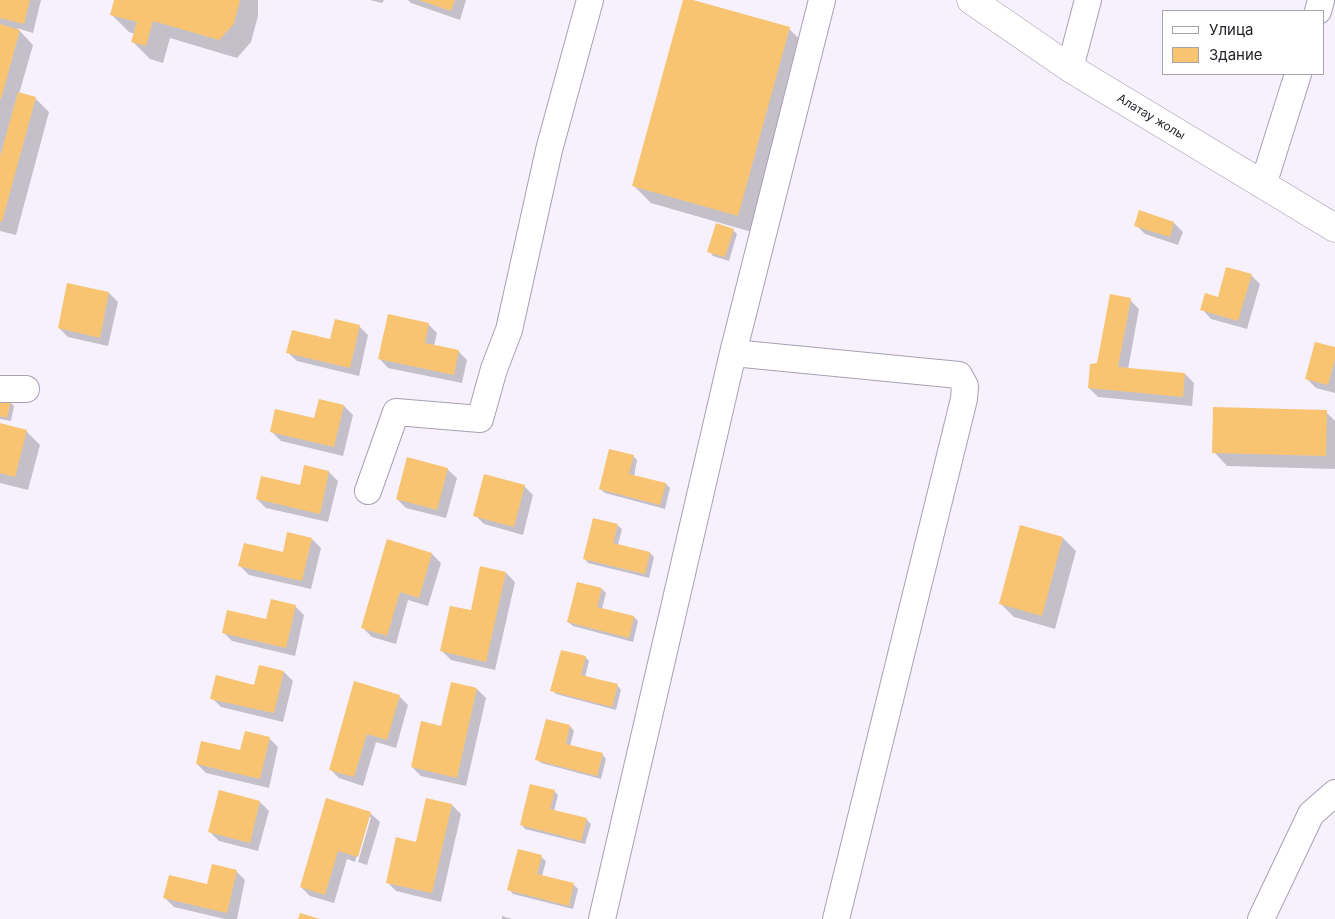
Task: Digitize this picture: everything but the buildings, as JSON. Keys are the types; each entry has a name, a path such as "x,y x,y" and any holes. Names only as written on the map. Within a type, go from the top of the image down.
{"main road":[{"name":"Алатау жолы","path":"971,0 1070,68 1335,228"}],"street":[{"path":"368,491 396,412 480,419 494,369 509,330 549,150 590,0"},
{"path":"602,919 733,353 822,0"},
{"path":"1070,68 1088,0"},
{"path":"1263,185 1298,75"},
{"path":"733,353 959,375 965,386 962,408 836,919"},
{"path":"0,389 26,389"},
{"path":"1261,919 1310,814 1335,793"}]}
